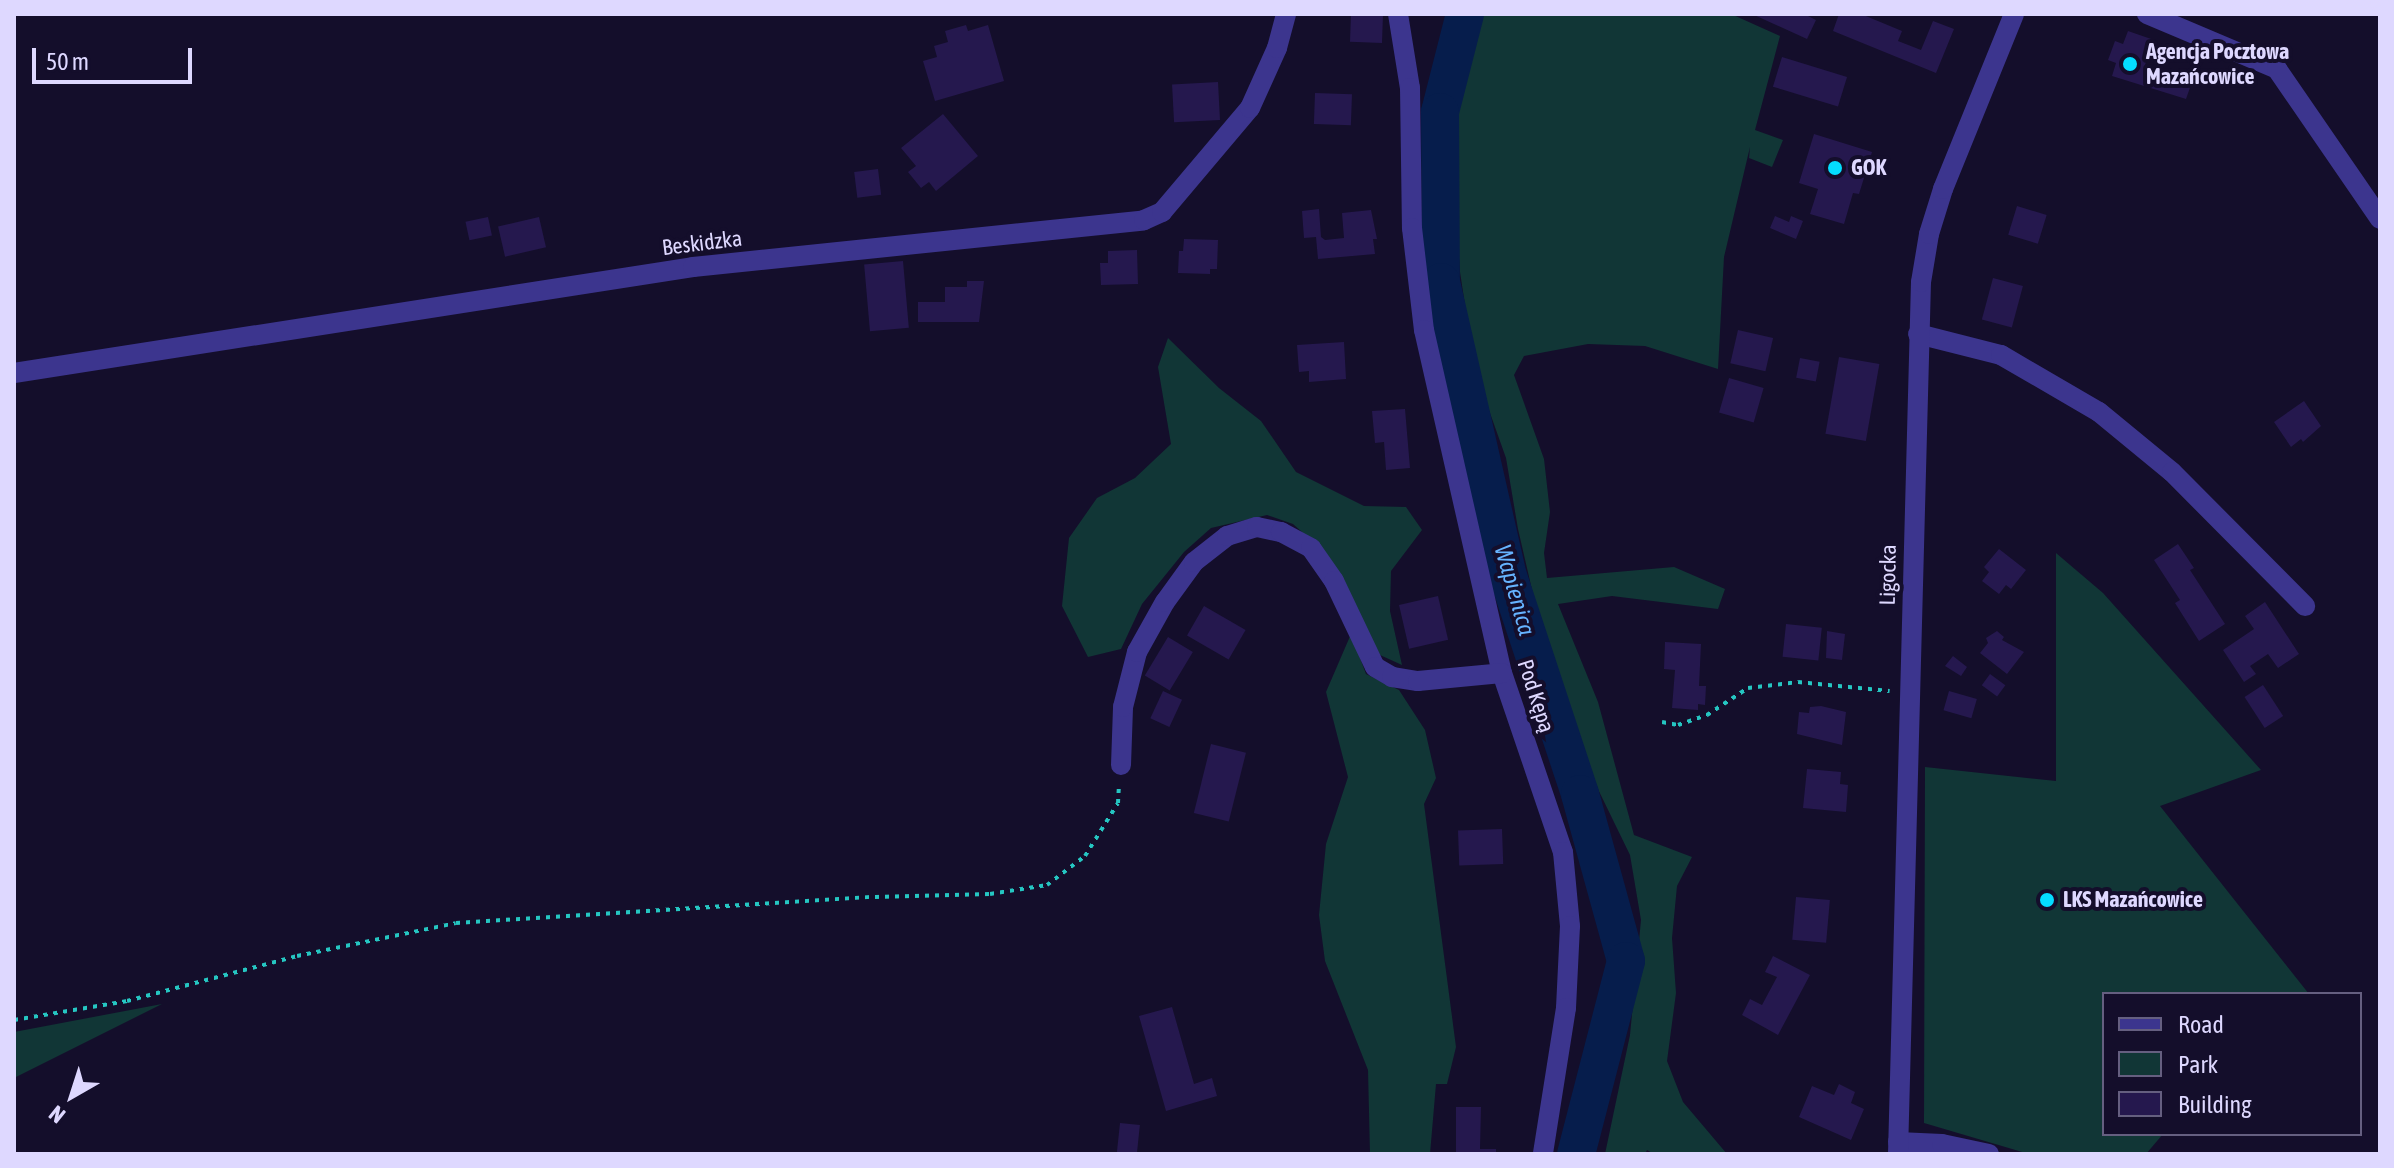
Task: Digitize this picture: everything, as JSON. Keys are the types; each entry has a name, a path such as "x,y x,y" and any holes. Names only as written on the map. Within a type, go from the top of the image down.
{"street":[{"name":"Beskidzka","path":"14,373 693,267 1144,220 1162,212 1250,108 1277,48 1286,14"},
{"name":"Pod Kępą","path":"1398,14 1410,88 1412,228 1424,330 1502,673 1563,852 1570,926 1566,1008 1543,1154"},
{"name":"Ligocka","path":"1898,1148 1918,334 1929,234 1943,189 2014,14"},
{"path":"2147,14 2277,69 2380,219"},
{"path":"1918,334 2001,355 2099,412 2172,472 2305,606"},
{"path":"1121,765 1123,707 1137,652 1165,602 1194,562 1227,536 1257,527 1281,532 1311,548 1334,581 1375,667 1392,677 1418,681 1502,673"},
{"path":"1898,1148 1942,1144 1989,1154"}],"path":[{"path":"1662,722 1678,725 1707,715 1748,688 1798,682 1909,693"},
{"path":"14,1020 127,1001 297,956 456,923 875,897 990,894 1047,885 1085,856 1118,803 1121,765"}],"green space":[{"path":"1480,14 1731,14 1780,36 1755,130 1783,140 1772,167 1749,158 1750,147 1724,257 1718,369 1645,346 1588,344 1524,356 1514,375 1544,459 1550,512 1544,553 1547,578 1674,567 1725,589 1718,609 1612,596 1558,604 1598,702 1634,835 1692,857 1677,886 1672,938 1676,993 1667,1061 1683,1102 1727,1154 1654,1154 1647,1150 1645,1154 1605,1154 1630,1035 1641,920 1630,855 1594,781 1538,616 1506,458 1475,371 1460,272 1451,148 1472,36"},
{"path":"1168,338 1219,388 1261,421 1296,472 1364,506 1406,507 1422,530 1391,571 1390,611 1402,665 1380,655 1320,548 1293,524 1267,515 1211,528 1184,552 1142,604 1121,649 1088,657 1062,606 1069,538 1097,498 1135,478 1171,444 1158,367"},
{"name":"LKS Mazańcowice","path":"2056,553 2103,593 2261,770 2160,806 2307,992 2102,992 2102,1136 2161,1136 2146,1154 2029,1154 1924,1123 1925,767 2056,781"},
{"path":"1351,634 1366,674 1399,690 1425,730 1436,778 1424,804 1456,1047 1447,1084 1436,1084 1430,1154 1370,1154 1368,1070 1325,961 1319,915 1326,844 1348,777 1326,692"},
{"path":"162,1004 14,1078 14,1032"}],"building":[{"path":"1351,14 1383,14 1382,43 1350,42"},
{"path":"1752,14 1804,14 1816,20 1807,39"},
{"path":"1839,14 1861,14 1902,31 1898,41 1921,50 1933,21 1954,29 1936,73 1833,31"},
{"path":"966,25 968,31 988,25 1004,81 935,101 923,61 937,57 934,46 948,42 945,31"},
{"name":"Agencja Pocztowa Mazańcowice","path":"2128,31 2154,40 2145,65 2192,82 2186,99 2112,76 2116,63 2108,60 2115,41 2123,44"},
{"path":"1782,57 1847,77 1838,107 1773,87"},
{"path":"1218,82 1220,120 1174,122 1172,84"},
{"path":"1315,93 1352,94 1351,125 1314,124"},
{"path":"943,114 978,156 936,191 929,182 921,188 908,172 916,166 901,148"},
{"name":"GOK","path":"1814,134 1872,152 1859,194 1853,193 1844,224 1810,214 1818,189 1799,183"},
{"path":"878,169 881,195 857,198 854,172"},
{"path":"2017,206 2047,215 2038,244 2008,235"},
{"path":"1319,209 1321,237 1325,240 1344,238 1342,213 1371,210 1377,239 1373,239 1375,254 1318,259 1316,237 1304,238 1302,211"},
{"path":"1775,216 1789,222 1791,216 1803,221 1796,239 1770,228"},
{"path":"488,217 492,236 469,240 466,222"},
{"path":"539,217 546,247 505,257 498,226"},
{"path":"1184,239 1218,240 1217,269 1210,269 1210,274 1178,273 1179,251 1183,251"},
{"path":"1137,250 1138,284 1101,285 1100,263 1108,263 1108,251"},
{"path":"903,261 909,328 870,331 864,264"},
{"path":"1993,278 2023,286 2012,328 1982,320"},
{"path":"967,281 984,281 979,322 918,322 918,302 945,302 945,287 967,287"},
{"path":"1738,330 1773,338 1765,371 1730,363"},
{"path":"1344,342 1346,379 1309,382 1309,371 1299,372 1297,345"},
{"path":"1839,357 1879,364 1866,441 1825,434"},
{"path":"1800,358 1820,362 1816,381 1796,378"},
{"path":"1729,378 1764,388 1754,423 1719,413"},
{"path":"2304,401 2321,426 2303,442 2301,439 2291,447 2274,422"},
{"path":"1405,409 1410,468 1386,470 1384,442 1375,443 1372,411"},
{"path":"2178,544 2194,568 2190,570 2225,624 2199,641 2175,603 2180,600 2154,560"},
{"path":"1999,549 2026,570 2011,589 2006,585 1999,594 1982,581 1989,572 1984,567"},
{"path":"1438,596 1448,640 1409,649 1399,605"},
{"path":"2265,602 2299,654 2278,668 2268,654 2250,666 2256,674 2244,682 2223,650 2254,629 2245,616"},
{"path":"1204,606 1246,630 1229,659 1187,635"},
{"path":"1786,624 1822,628 1818,661 1783,657"},
{"path":"1827,631 1845,634 1842,660 1826,658"},
{"path":"1997,631 2004,637 2002,640 2024,652 2007,674 1980,653 1988,643 1986,638"},
{"path":"1168,637 1193,652 1170,691 1145,676"},
{"path":"1665,642 1701,644 1699,686 1706,686 1705,705 1698,704 1698,710 1672,708 1675,670 1664,669"},
{"path":"1953,656 1967,667 1961,676 1945,666"},
{"path":"1990,674 2005,685 1997,696 1982,685"},
{"path":"2263,685 2283,716 2265,728 2245,697"},
{"path":"1163,691 1182,700 1169,727 1150,718"},
{"path":"1949,691 1977,699 1971,718 1943,710"},
{"path":"1821,706 1846,712 1842,745 1797,734 1799,712 1809,713 1810,707"},
{"path":"1211,744 1246,753 1229,822 1194,813"},
{"path":"1807,769 1841,772 1840,784 1848,785 1846,812 1803,808"},
{"path":"1502,829 1503,864 1459,866 1458,831"},
{"path":"1796,897 1830,900 1826,943 1792,940"},
{"path":"1773,956 1810,975 1778,1035 1742,1015 1750,999 1762,1005 1777,977 1765,972"},
{"path":"1172,1007 1194,1084 1212,1078 1217,1096 1166,1111 1139,1016"},
{"path":"1839,1084 1855,1092 1851,1103 1864,1109 1851,1140 1799,1117 1812,1086 1834,1095"},
{"path":"1456,1107 1481,1107 1480,1149 1496,1149 1496,1154 1456,1154"},
{"path":"1120,1123 1140,1125 1137,1154 1117,1154"}],"waterway":[{"name":"Wapienica","path":"1465,14 1440,112 1441,282 1508,576 1580,794 1626,961 1576,1154"}],"place":[{"name":"Agencja Pocztowa Mazańcowice","path":"2130,64"},
{"name":"GOK","path":"1835,168"},
{"name":"LKS Mazańcowice","path":"2047,900"}]}
